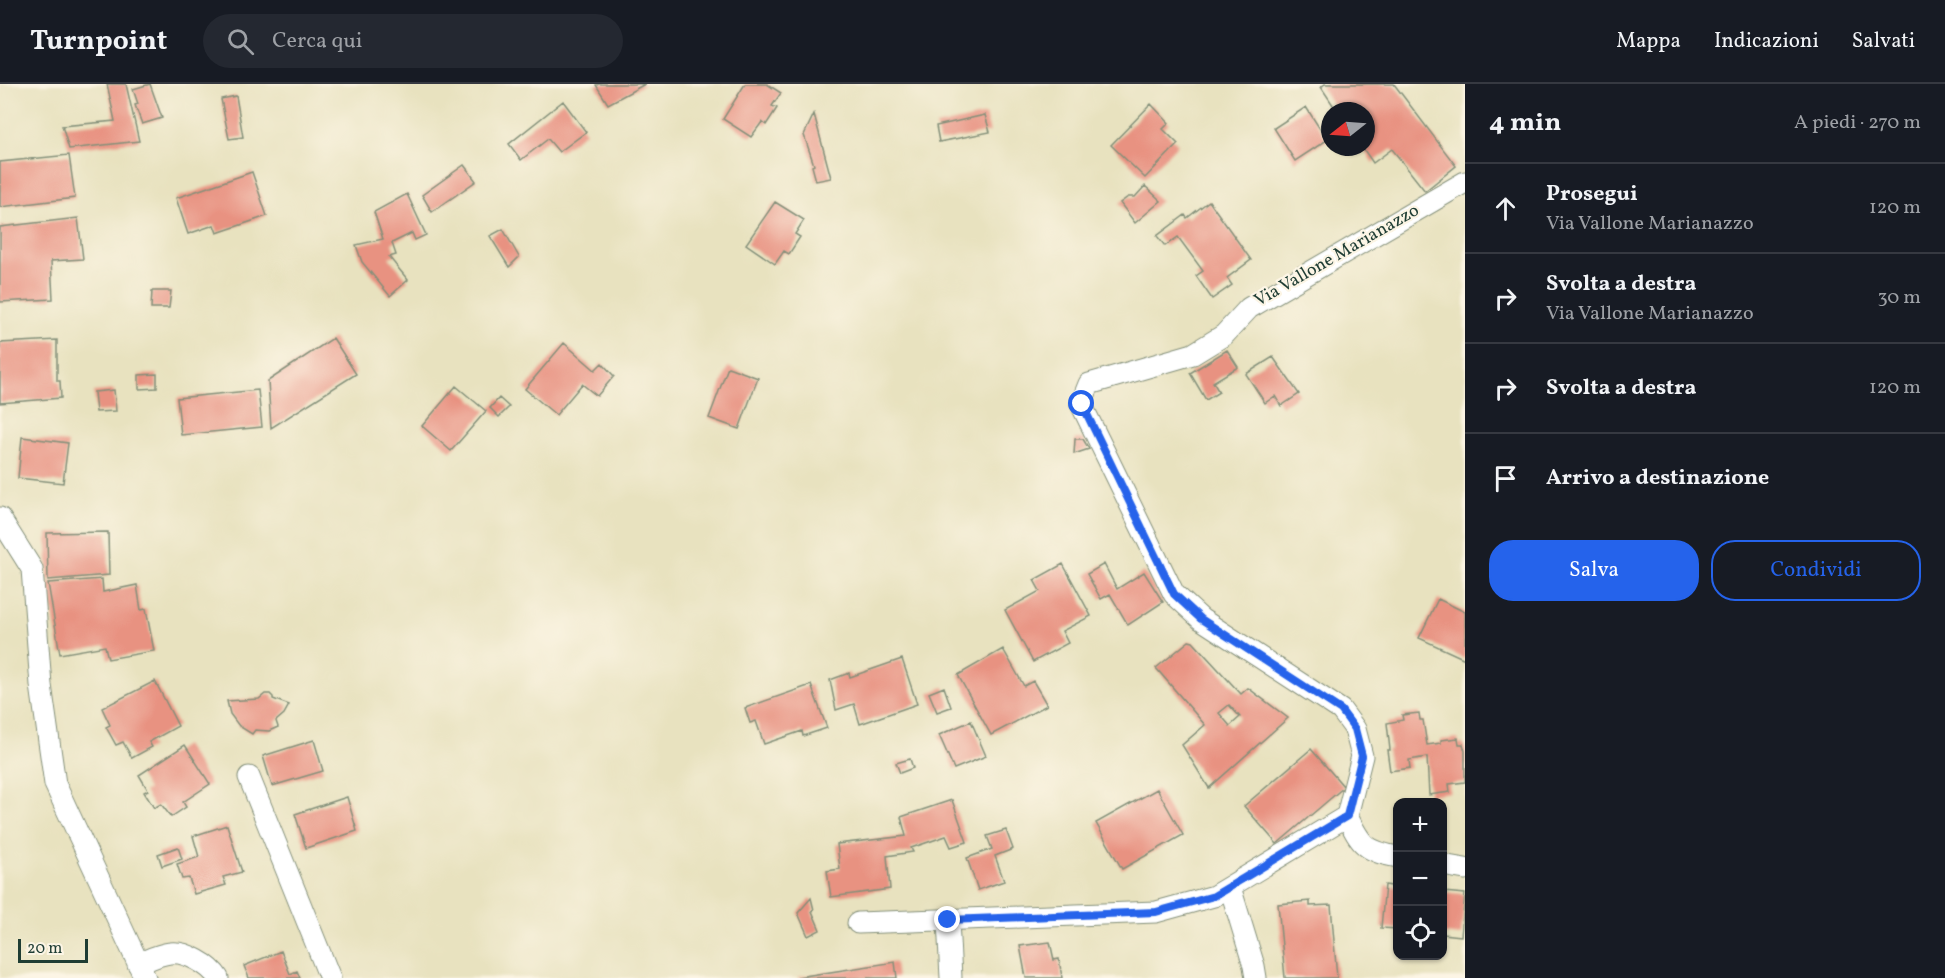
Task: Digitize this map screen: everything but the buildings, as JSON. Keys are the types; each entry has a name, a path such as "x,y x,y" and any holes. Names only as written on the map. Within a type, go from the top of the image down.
{"street":[{"name":"Via Vallone Marianazzo","path":"1347,816 1362,756 1355,729 1341,710 1201,619 1174,594 1082,404 1089,384 1193,354 1224,335 1249,308 1465,182"},
{"path":"0,518 32,568 41,685 55,784 141,971 171,953 194,958 213,970 218,978"},
{"path":"249,777 330,978"},
{"path":"858,923 1156,912 1214,896 1347,816 1358,840 1378,854 1393,856"},
{"path":"1447,866 1465,869"},
{"path":"1230,887 1256,978"},
{"path":"948,920 951,978"}],"route":[{"path":"948,920 1156,912 1214,896 1347,816 1362,756 1355,729 1341,710 1201,619 1174,594 1082,404"}]}
